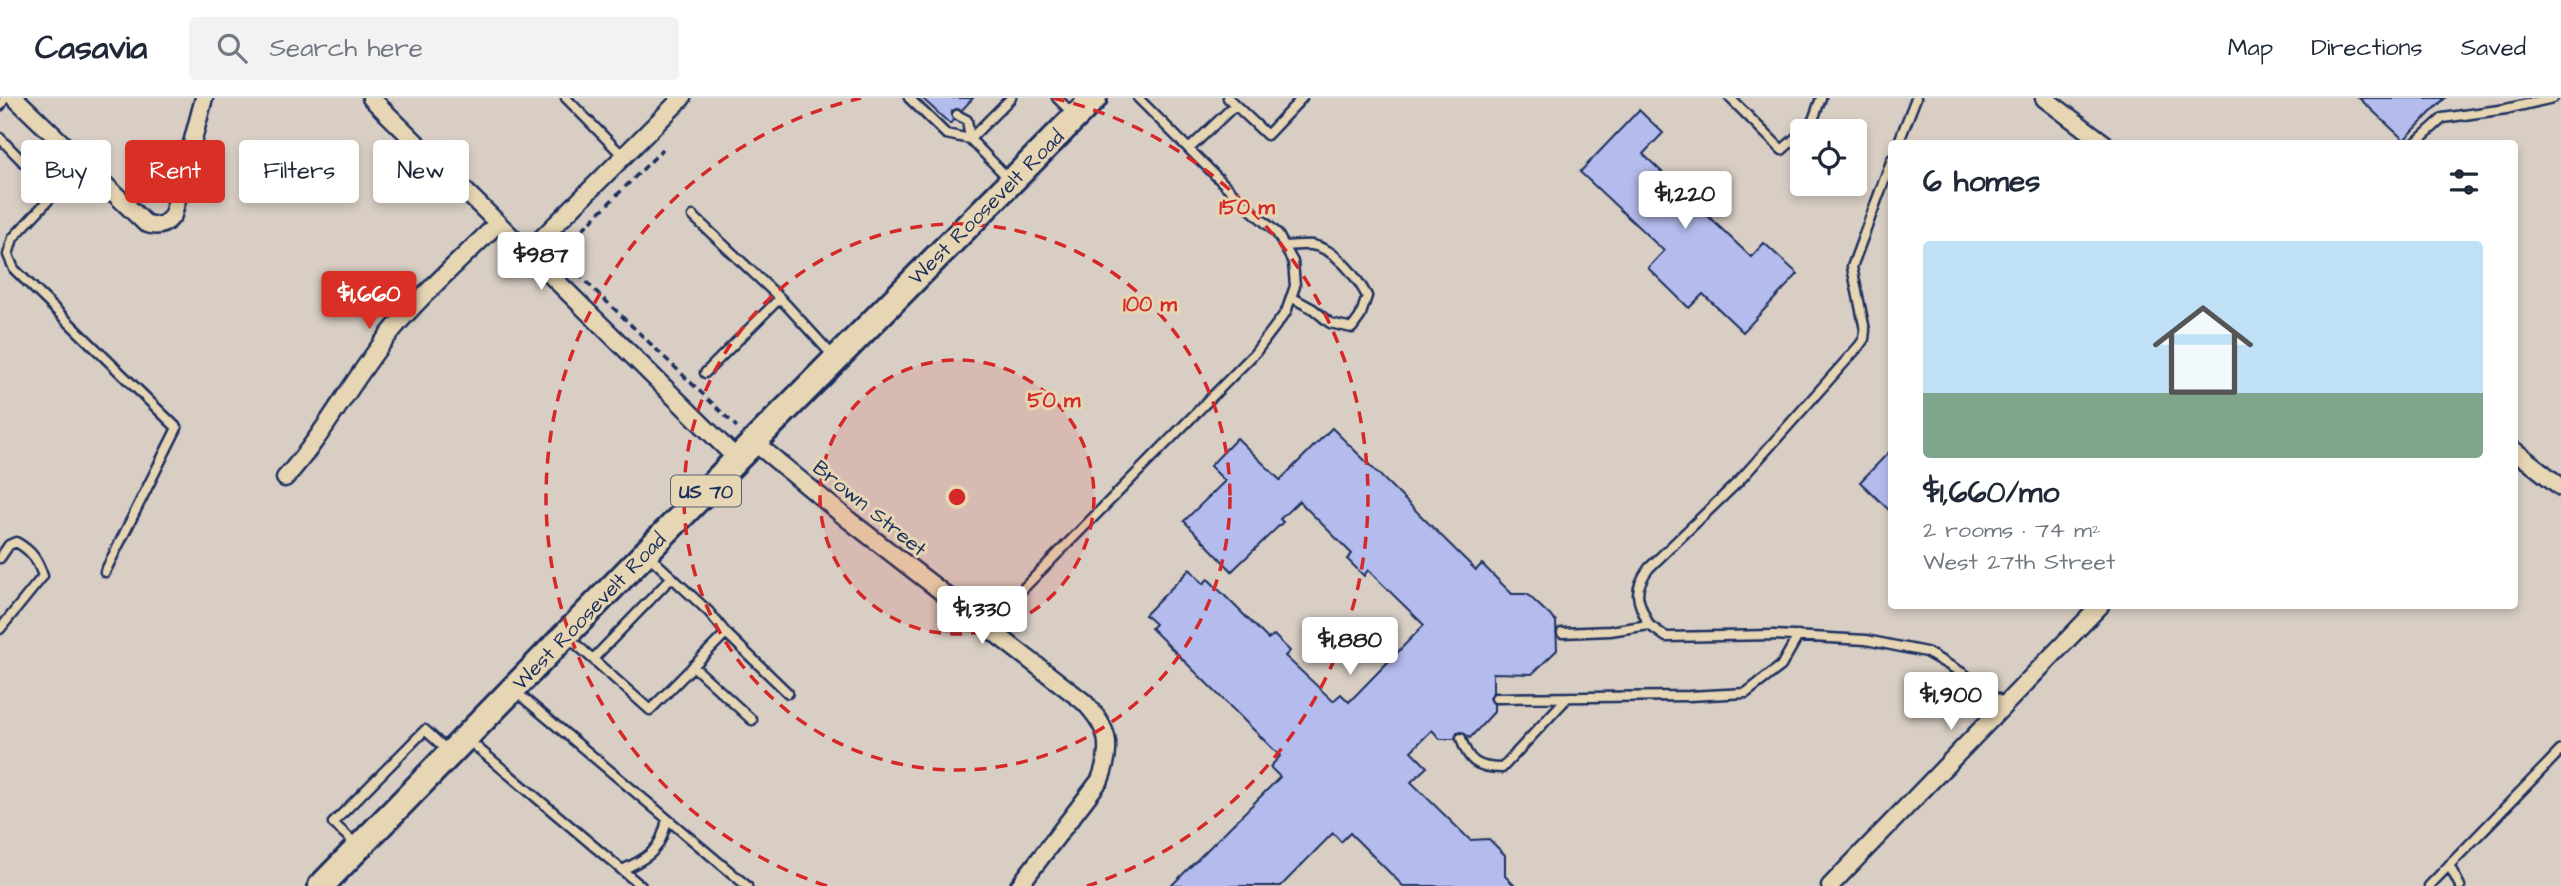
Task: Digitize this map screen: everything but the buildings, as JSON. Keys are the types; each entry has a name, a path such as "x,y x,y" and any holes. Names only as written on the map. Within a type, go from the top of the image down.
{"main road":[{"name":"West Roosevelt Road","path":"321,886 646,553 743,442 836,359 1094,98"}],"street":[{"path":"15,98 59,140"},
{"path":"111,190 145,223 162,226 173,215 204,98"},
{"name":"Brown Street","path":"371,98 497,225 743,442 989,628 1084,702 1099,718 1106,733 1107,764 1095,788 1019,886"},
{"path":"528,252 682,98"},
{"path":"2045,98 2100,140"},
{"path":"285,478 395,327 497,225"},
{"path":"2518,453 2561,487"},
{"path":"1830,886 2097,609"}],"lane":[{"path":"0,106 5,98"},
{"path":"566,98 623,156"},
{"path":"909,98 946,134 970,139 1011,182"},
{"path":"970,139 1011,98"},
{"path":"1057,98 1075,117"},
{"path":"989,628 1014,598 1255,354 1286,312 1291,297 1294,286 1293,261 1277,233 1240,200 1138,98"},
{"path":"1228,98 1266,135 1302,98"},
{"path":"1730,98 1782,150 1790,143"},
{"path":"1813,119 1821,98"},
{"path":"1900,140 1916,98"},
{"path":"2418,140 2443,118 2507,109 2553,98"},
{"path":"1189,149 1235,104"},
{"path":"964,108 970,139"},
{"path":"957,115 967,120"},
{"path":"0,138 21,160"},
{"path":"1888,170 1852,267 1865,330 1864,339 1740,480 1649,568 1642,578 1637,595 1649,625 1666,637 1798,636 1866,640 1926,652 1964,674 2004,704"},
{"path":"46,203 13,238 8,255 14,269 177,428 105,572"},
{"path":"693,216 780,298 836,359"},
{"path":"1284,246 1312,245 1332,253 1359,281 1367,296 1360,317 1352,328 1330,323 1313,309 1291,297"},
{"path":"705,373 780,298"},
{"path":"0,558 9,545 16,542 27,548 37,559 43,576 0,629"},
{"path":"646,553 709,612 726,633 788,693"},
{"path":"593,659 672,577"},
{"path":"1562,633 1610,631 1649,625"},
{"path":"565,635 650,710 726,633"},
{"path":"1496,698 1746,693 1782,666 1798,636"},
{"path":"693,666 752,719"},
{"path":"512,689 747,886"},
{"path":"1461,738 1466,754 1474,764 1487,768 1502,768 1567,698"},
{"path":"359,847 333,823 425,730 458,745 641,886"},
{"path":"2429,886 2561,750"},
{"path":"622,870 644,860 656,849 663,839 667,819"},
{"path":"2449,865 2460,886"}],"path":[{"path":"541,265 558,254 663,149"},
{"path":"541,239 743,442"}]}
